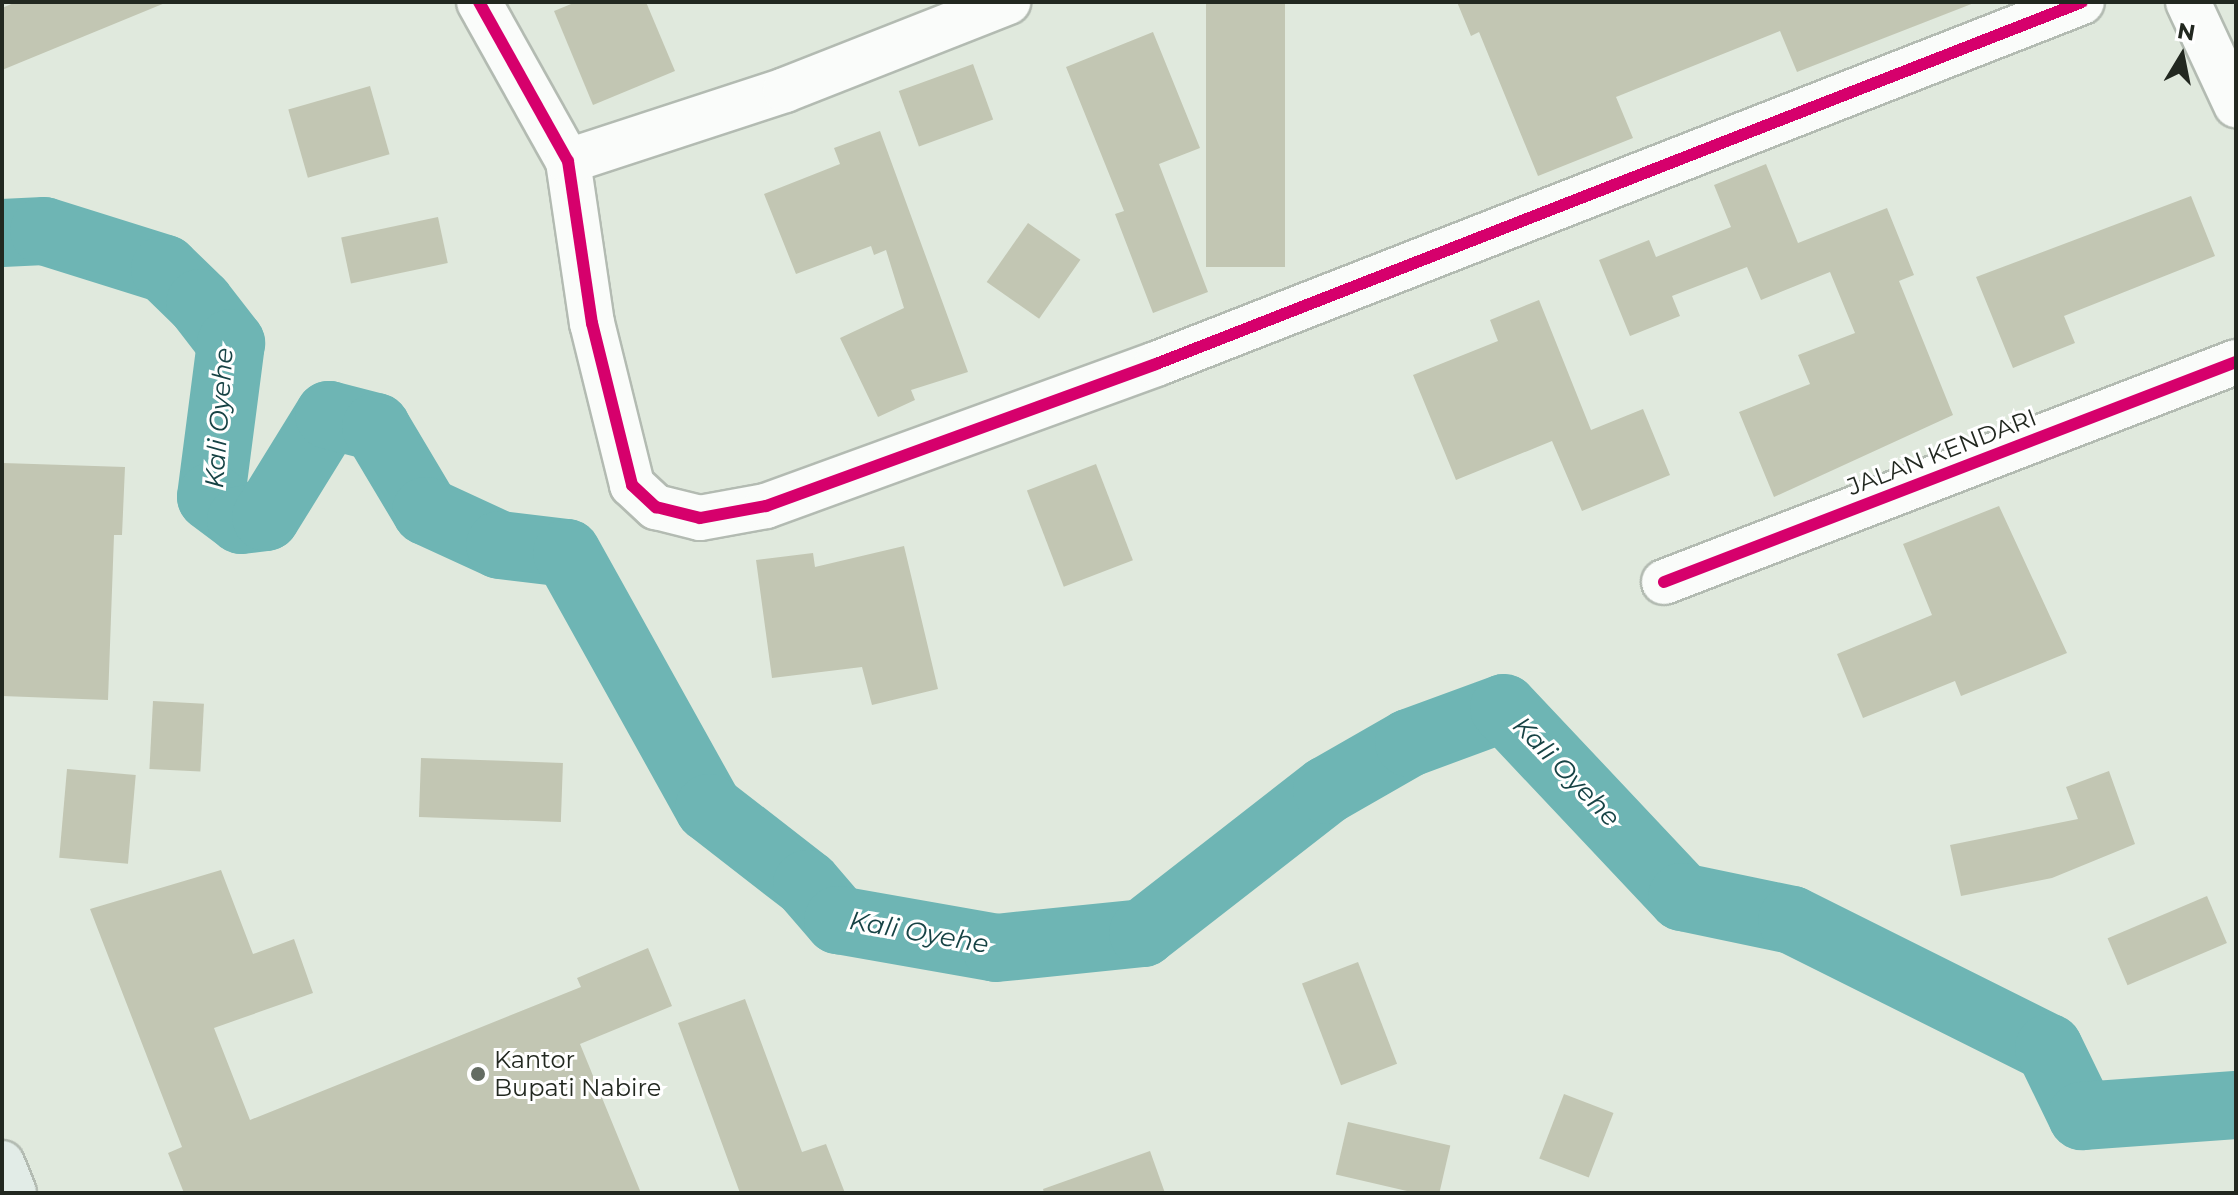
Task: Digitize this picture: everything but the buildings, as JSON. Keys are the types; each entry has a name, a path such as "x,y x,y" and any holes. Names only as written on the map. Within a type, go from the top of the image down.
{"main road":[{"path":"2,1163 14,1193"}],"street":[{"path":"479,2 568,161 592,323 632,485 656,507 700,518 766,506 1156,364 2082,2"},
{"path":"568,161 785,90 1008,2"},
{"path":"2188,2 2236,105"},
{"name":"JALAN KENDARI","path":"1664,582 2236,362"}],"waterway":[{"name":"Kali Oyehe","path":"2,233 44,231 165,269 200,303 231,343 211,497 241,520 266,517 329,415 376,427 426,511 500,545 567,553 709,808 807,884 838,920 996,948 1143,933 1327,790 1409,743 1504,708 1682,897 1792,920 2049,1048 2082,1116 2236,1105"}],"cycle path":[{"path":"479,2 568,161 592,323 632,485 656,507 700,518 766,506 1156,364 2082,2"},
{"path":"1664,582 2236,362"}],"place":[{"name":"Kantor Bupati Nabire","path":"478,1074"}]}
